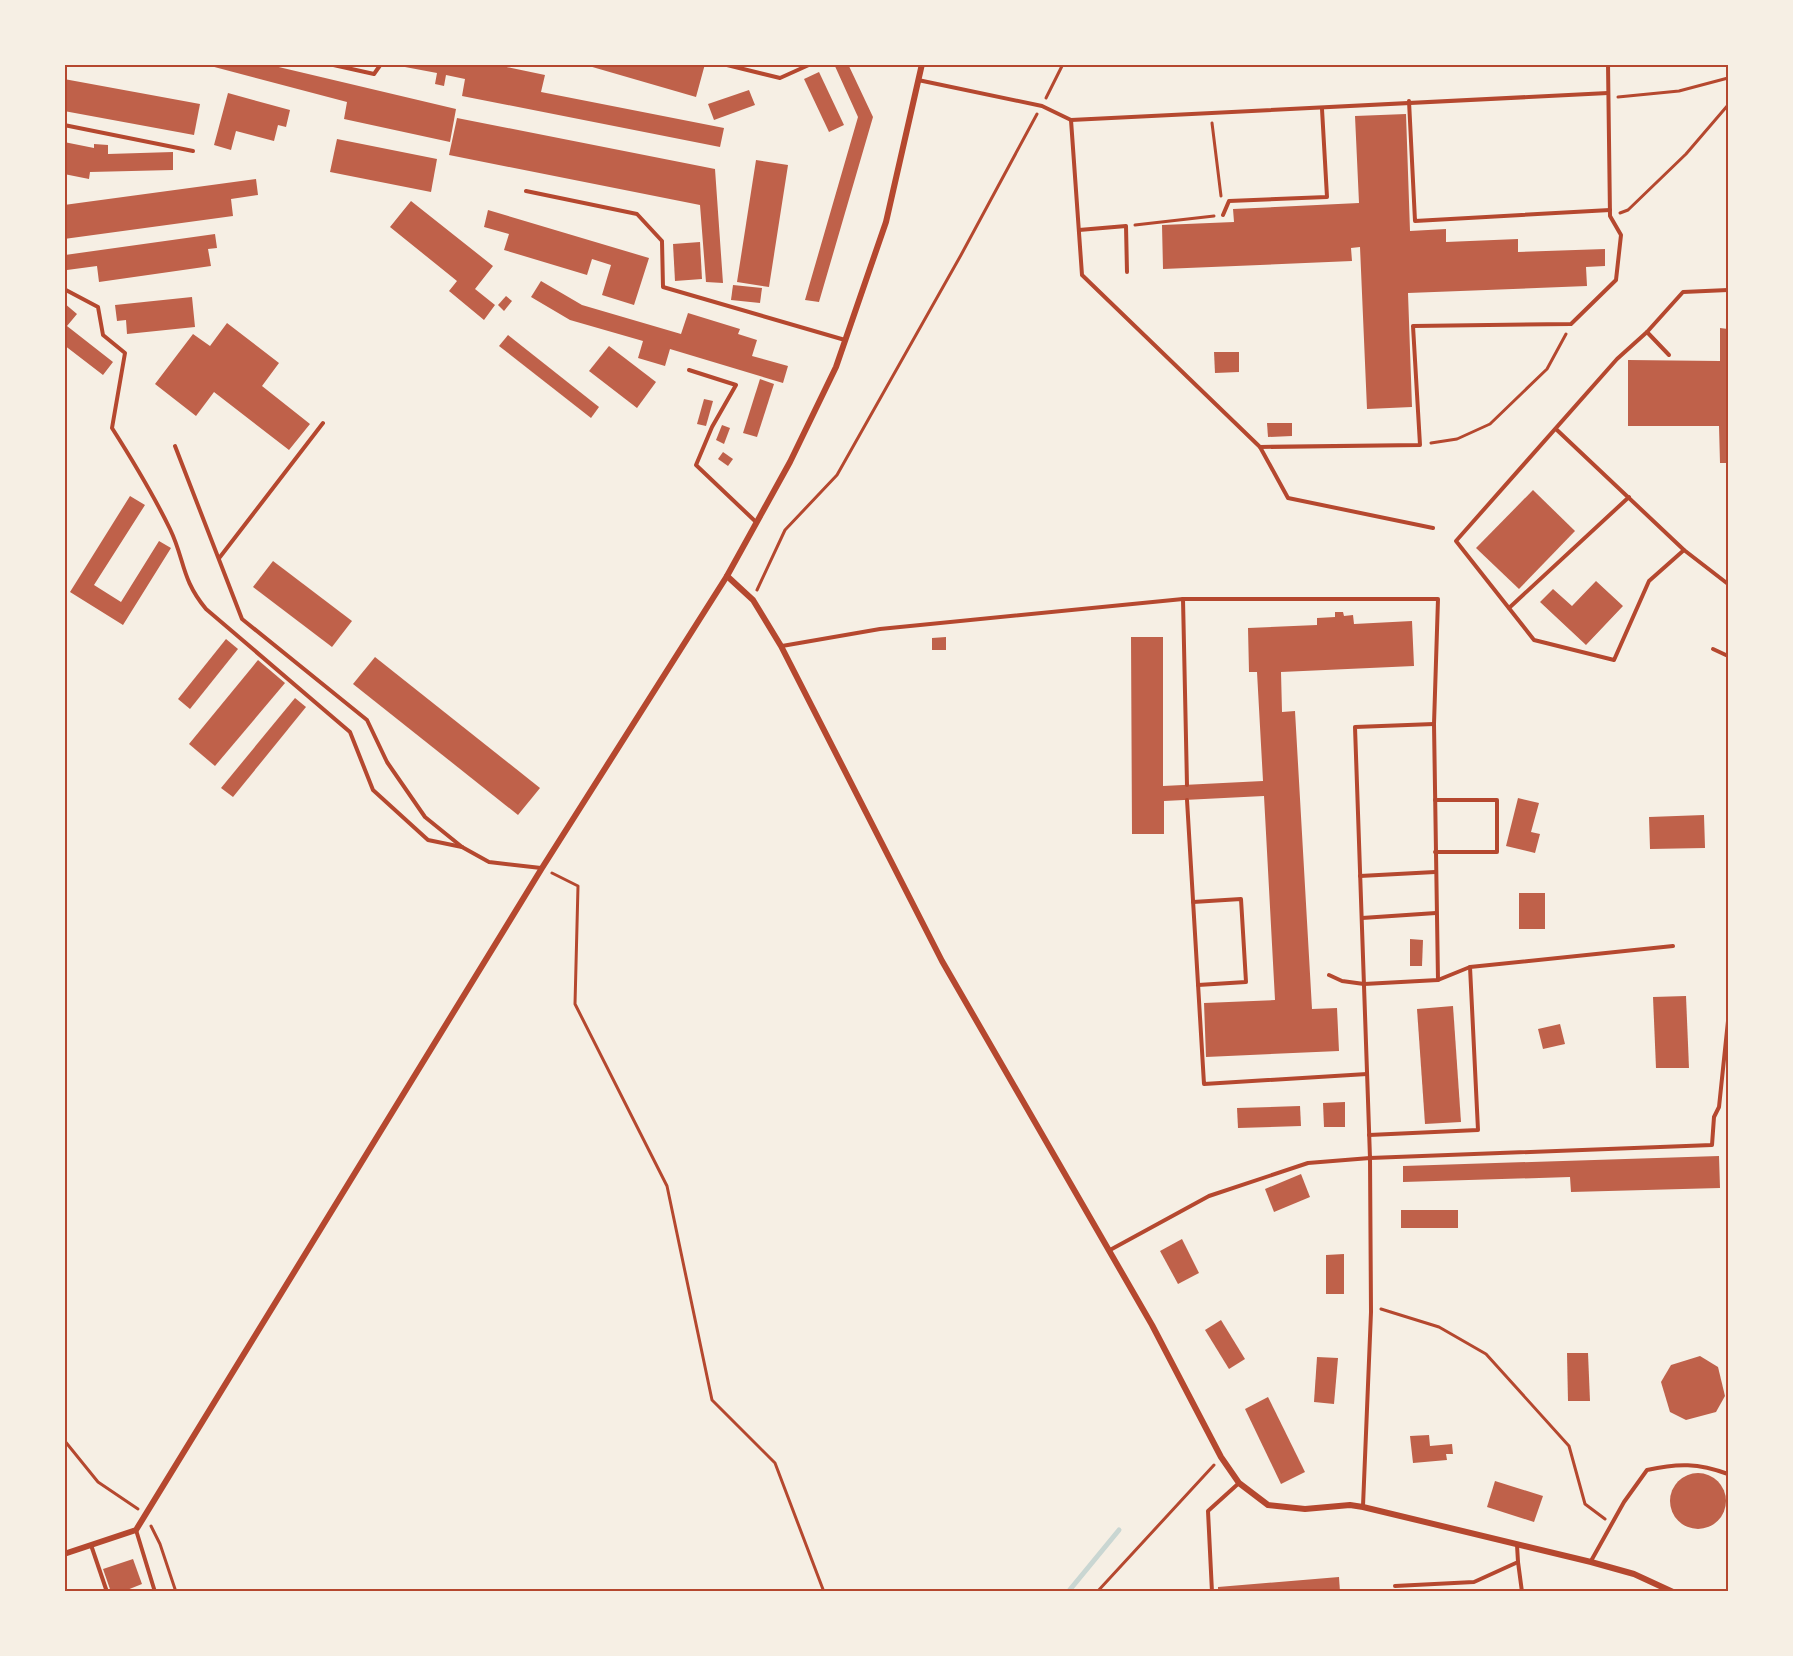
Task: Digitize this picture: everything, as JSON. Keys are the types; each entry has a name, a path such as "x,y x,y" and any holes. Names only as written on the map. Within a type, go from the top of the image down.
{"street":[{"path":"64,1554 136,1530 144,1513 542,868 727,576 757,523 836,367 886,222 922,64"},
{"path":"727,576 753,600 781,646 942,961 1110,1250 1221,1457 1239,1483 1268,1504 1305,1509 1350,1505 1363,1507 1591,1562 1634,1574 1672,1592"}],"lane":[{"path":"329,64 374,74 381,64"},
{"path":"723,64 780,78 811,64"},
{"path":"1260,447 1420,446 1413,326 1571,324 1616,280 1622,235 1610,216 1608,64"},
{"path":"918,80 1042,106 1071,120 1322,109 1409,101 1608,96"},
{"path":"1409,101 1414,221 1610,210"},
{"path":"1223,215 1229,201 1327,197 1322,109"},
{"path":"1071,120 1082,275 1260,447 1288,498 1432,528"},
{"path":"64,125 193,151"},
{"path":"526,191 637,214 662,242 663,287 845,340"},
{"path":"1079,230 1126,226 1127,273"},
{"path":"64,289 98,307 103,335 125,353 112,428 140,470 171,530 192,591 206,609 350,732 373,790 429,840 462,847"},
{"path":"1684,550 1649,581 1614,660 1534,640 1456,541 1557,430 1617,359 1647,332 1683,292 1728,290"},
{"path":"1647,332 1669,355"},
{"path":"689,370 736,385 712,427 696,465 757,523"},
{"path":"220,557 323,423"},
{"path":"1557,430 1684,550 1728,584"},
{"path":"175,446 220,557 242,619 367,720 387,762 425,817 462,847 489,862 542,868"},
{"path":"1509,608 1629,497"},
{"path":"781,646 880,629 1183,599 1438,599 1434,724 1438,980"},
{"path":"1183,599 1187,785"},
{"path":"1713,649 1728,656"},
{"path":"1363,1507 1371,1306 1370,1158 1354,727 1434,724"},
{"path":"1187,800 1204,1084 1367,1074"},
{"path":"1435,800 1497,800 1497,852 1435,852"},
{"path":"1360,876 1435,872"},
{"path":"1193,902 1241,899 1242,911 1246,982 1198,985"},
{"path":"1361,918 1436,913"},
{"path":"1329,975 1342,981 1364,984 1438,980 1470,967 1674,946"},
{"path":"1369,1135 1479,1130 1470,967"},
{"path":"1110,1250 1209,1196 1308,1163 1370,1158 1712,1145 1714,1117 1719,1107 1728,1021"},
{"path":"1591,1562 1624,1502 1647,1470 1675,1463 1709,1467 1728,1474"},
{"path":"1212,1592 1208,1511 1239,1483"},
{"path":"136,1530 155,1592"},
{"path":"91,1545 107,1592"},
{"path":"1517,1545 1522,1592"},
{"path":"1395,1586 1474,1582 1518,1562"}],"path":[{"path":"753,600 785,530 837,475 962,255 1063,64"},
{"path":"1608,96 1678,91 1728,78"},
{"path":"1610,216 1628,210 1686,154 1728,105"},
{"path":"1211,115 1223,215"},
{"path":"1144,224 1206,217"},
{"path":"1420,446 1457,438 1490,424 1547,369 1571,324"},
{"path":"542,868 578,886 575,1004 667,1186 712,1400 775,1464 824,1592"},
{"path":"1371,1306 1439,1327 1486,1354 1569,1446 1585,1504 1612,1524"},
{"path":"64,1440 98,1482 144,1513 160,1544 176,1592"},
{"path":"1097,1592 1221,1457"}],"building":[{"path":"203,64 266,64 456,109 450,142 344,119 347,102"},
{"path":"405,64 492,64 545,75 541,92 724,128 720,147 462,96 465,79 446,75 444,86 435,84 437,73 405,67"},
{"path":"582,64 705,64 696,97"},
{"path":"834,64 848,64 873,117 819,302 805,300 858,117"},
{"path":"819,72 844,125 829,132 804,79"},
{"path":"64,79 200,104 194,135 64,111"},
{"path":"749,90 755,105 714,120 708,104"},
{"path":"228,93 290,110 286,127 278,125 274,141 236,131 231,150 214,145"},
{"path":"1406,114 1410,231 1446,229 1446,242 1518,239 1518,252 1605,249 1605,266 1586,267 1587,286 1408,293 1412,407 1367,409 1360,247 1351,248 1352,261 1163,269 1162,225 1234,222 1233,209 1359,203 1355,116"},
{"path":"457,118 715,169 723,283 706,282 700,205 449,155"},
{"path":"337,139 437,159 431,192 330,172"},
{"path":"64,142 94,148 94,144 108,145 108,154 173,152 173,170 90,172 89,179 64,174"},
{"path":"756,160 788,165 769,287 737,282"},
{"path":"256,179 258,195 231,199 233,216 64,239 64,205"},
{"path":"411,201 493,266 475,289 495,305 484,320 449,291 457,281 390,227"},
{"path":"488,210 649,258 634,305 602,295 611,265 592,259 587,275 504,250 509,234 484,227"},
{"path":"215,234 217,248 208,249 211,266 99,282 97,266 67,270 65,255"},
{"path":"700,242 702,279 675,281 673,244"},
{"path":"541,281 582,305 681,334 688,313 740,329 738,334 757,340 752,356 788,366 783,383 670,349 665,366 638,358 643,341 570,320 531,297"},
{"path":"733,285 762,288 760,303 731,300"},
{"path":"506,296 512,301 504,311 498,305"},
{"path":"192,297 195,327 127,334 126,320 117,321 115,305"},
{"path":"64,303 77,314 67,326 113,362 103,375 64,345"},
{"path":"227,323 279,363 262,386 310,424 289,450 214,392 196,416 155,384 193,334 210,346"},
{"path":"1720,328 1728,329 1728,463 1720,463 1719,426 1628,426 1628,360 1720,361"},
{"path":"508,335 599,407 591,418 499,346"},
{"path":"609,346 656,382 637,408 589,371"},
{"path":"1214,352 1239,352 1239,372 1215,373"},
{"path":"760,379 774,384 757,437 743,433"},
{"path":"704,399 713,401 706,426 697,424"},
{"path":"1267,423 1292,423 1292,436 1268,437"},
{"path":"722,425 730,428 724,444 716,440"},
{"path":"723,452 733,459 728,466 718,459"},
{"path":"1533,490 1575,531 1519,589 1476,548"},
{"path":"130,496 145,505 94,585 121,602 159,541 171,548 123,625 70,592"},
{"path":"273,561 352,621 332,647 253,587"},
{"path":"1596,581 1623,606 1586,645 1540,602 1553,589 1572,606"},
{"path":"1335,612 1343,612 1344,616 1353,615 1354,624 1412,621 1414,666 1281,672 1282,712 1295,711 1312,1009 1337,1008 1339,1051 1206,1057 1204,1003 1275,1000 1264,796 1164,801 1164,834 1132,834 1131,637 1163,637 1163,786 1263,781 1257,672 1249,672 1248,628 1317,625 1317,618 1335,617"},
{"path":"946,637 946,650 932,650 932,638"},
{"path":"226,639 238,649 190,709 178,699"},
{"path":"375,657 540,788 518,815 353,684"},
{"path":"258,660 285,683 215,766 189,744"},
{"path":"295,698 306,707 233,797 221,788"},
{"path":"1518,798 1539,803 1531,832 1540,834 1535,853 1506,846"},
{"path":"1704,815 1705,848 1650,849 1649,817"},
{"path":"1519,893 1545,893 1545,929 1519,929"},
{"path":"1410,939 1423,940 1422,966 1410,966"},
{"path":"1686,996 1689,1068 1656,1068 1653,997"},
{"path":"1453,1006 1461,1122 1425,1124 1417,1009"},
{"path":"1560,1024 1565,1044 1543,1049 1538,1029"},
{"path":"1345,1102 1345,1127 1324,1127 1323,1103"},
{"path":"1300,1106 1301,1126 1238,1128 1237,1108"},
{"path":"1719,1156 1720,1188 1571,1192 1570,1177 1403,1182 1403,1166"},
{"path":"1301,1174 1310,1197 1274,1212 1265,1189"},
{"path":"1401,1210 1458,1210 1458,1228 1401,1228"},
{"path":"1182,1239 1199,1273 1178,1284 1160,1251"},
{"path":"1344,1254 1344,1294 1326,1294 1326,1255"},
{"path":"1221,1320 1245,1359 1229,1369 1205,1330"},
{"path":"1567,1353 1588,1353 1590,1401 1568,1401"},
{"path":"1700,1356 1718,1367 1725,1396 1716,1412 1686,1420 1670,1412 1661,1382 1671,1365"},
{"path":"1317,1357 1338,1358 1334,1404 1314,1402"},
{"path":"1268,1397 1305,1472 1281,1484 1245,1409"},
{"path":"1429,1435 1430,1446 1452,1444 1453,1454 1446,1454 1447,1460 1413,1463 1410,1436"},
{"path":"1698,1473 1713,1478 1721,1486 1726,1501 1721,1516 1713,1524 1698,1529 1683,1524 1675,1516 1670,1501 1675,1486 1683,1478"},
{"path":"1495,1481 1543,1496 1534,1522 1487,1507"},
{"path":"133,1559 142,1584 122,1592 111,1592 103,1569"},
{"path":"1339,1577 1340,1592 1218,1592 1218,1587"}],"waterway":[{"path":"1068,1592 1119,1530"}]}
